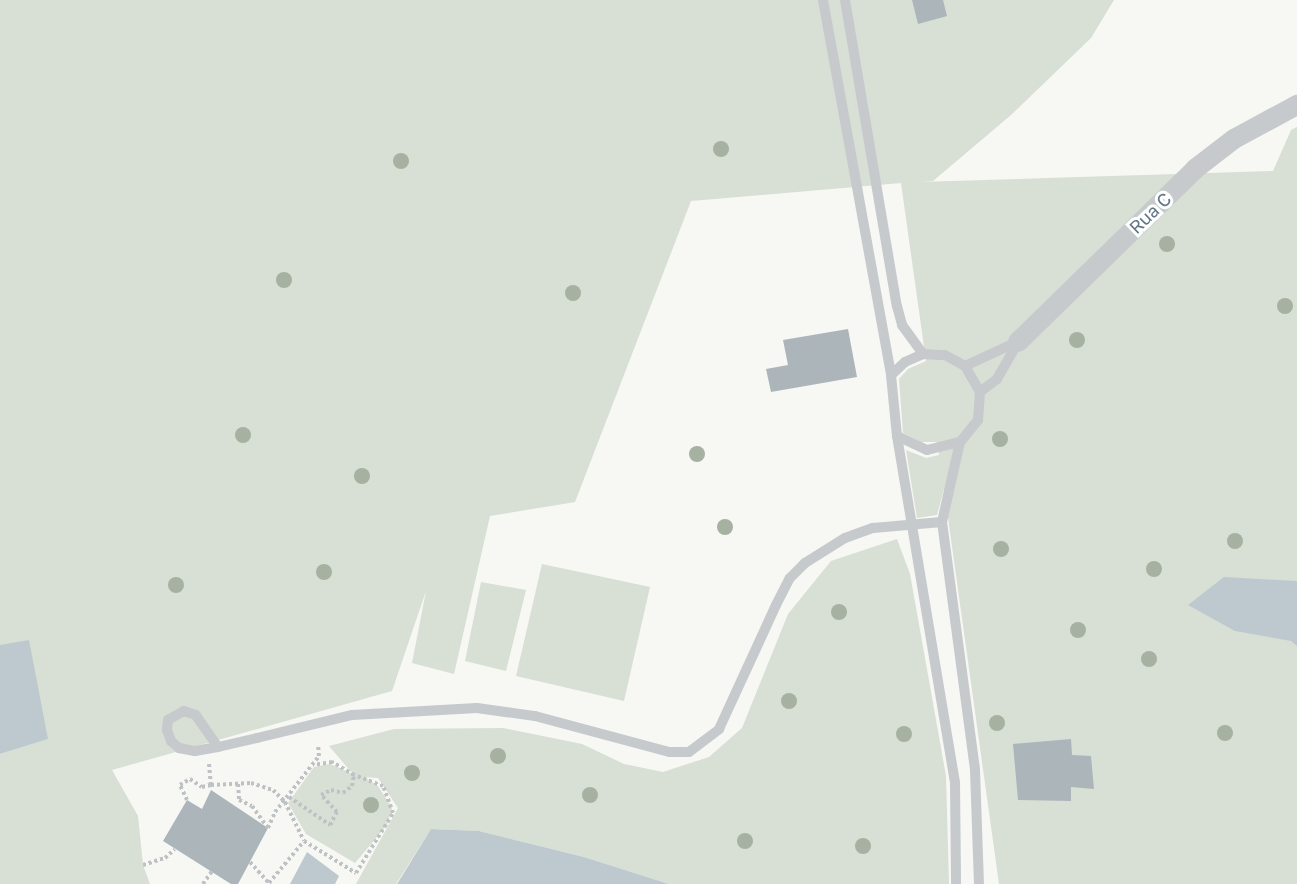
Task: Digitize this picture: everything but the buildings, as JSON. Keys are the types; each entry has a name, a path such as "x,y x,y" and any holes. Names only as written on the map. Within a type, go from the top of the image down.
{"street":[{"name":"Rua C","path":"1018,342 1196,169 1234,139 1297,105"}],"lane":[{"path":"823,0 891,375 897,436 955,783 956,884"},
{"path":"845,0 897,306 902,325 923,354"},
{"path":"965,366 1018,342"},
{"path":"980,392 997,379 1018,342"},
{"path":"891,375 905,362 923,354 945,355 965,366 980,392 978,420 960,442 942,522 943,550 975,770 979,884"},
{"path":"897,436 927,450 960,442"},
{"path":"213,748 352,715 477,708 535,716 669,752 688,752 719,729 790,578 814,557 845,538 873,528 913,522 942,522"}],"path":[{"path":"238,784 239,800 252,806 268,828 319,756 318,746"},
{"path":"211,786 213,748"},
{"path":"187,801 180,785 190,779 202,787 252,783 273,790 285,802 304,841 356,873 393,813 383,786 354,775 332,762 313,765"},
{"path":"289,797 330,825 337,812 321,795 331,790 344,792 352,786 354,775"},
{"path":"250,862 269,883 304,841"},
{"path":"143,865 165,858 175,849"},
{"path":"203,884 212,871"}],"shaded area":[{"path":"0,0 1114,0 1091,38 1011,115 933,181 919,182 1273,171 1291,130 1297,127 1297,884 999,884 944,489 937,515 917,518 906,450 926,458 939,455 937,442 921,442 903,433 899,379 908,369 926,361 901,183 691,201 575,502 490,516 454,674 412,663 426,591 392,691 112,770 138,816 143,865 150,884 0,884 0,754 47,739 0,647"},
{"path":"897,539 910,574 946,776 949,884 669,884 584,857 479,831 431,829 396,884 356,884 398,808 378,778 364,777 378,786 392,808 387,825 355,863 306,834 288,803 314,767 330,764 353,774 329,746 394,729 503,728 582,744 624,764 663,772 709,757 742,728 788,614 831,561"},
{"path":"542,564 650,587 624,701 516,676"},
{"path":"1224,577 1297,581 1297,646 1291,641 1235,631 1188,605"},
{"path":"481,582 526,590 506,671 465,661"},
{"path":"29,640 48,739 0,754 0,645"},
{"path":"431,829 479,831 584,857 669,884 397,884"},
{"path":"307,852 339,876 335,884 290,884"}]}
